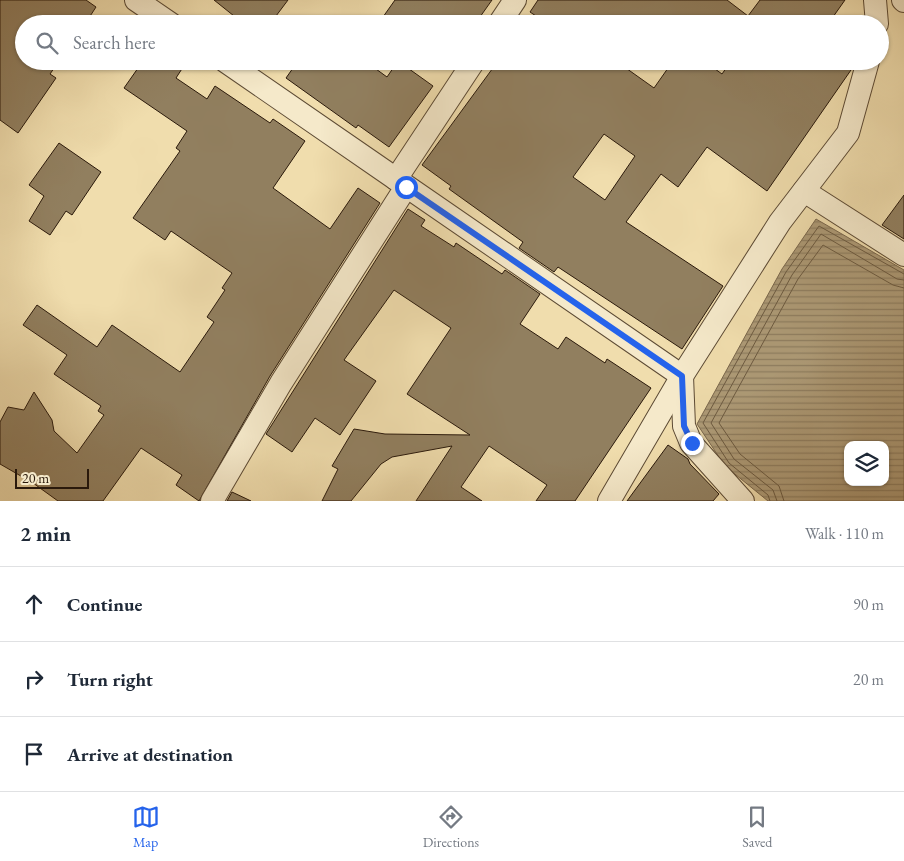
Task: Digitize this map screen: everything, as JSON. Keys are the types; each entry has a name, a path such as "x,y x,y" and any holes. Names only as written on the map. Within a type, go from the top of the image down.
{"street":[{"path":"136,0 158,15"},
{"path":"505,15 515,0"},
{"path":"875,0 876,15"},
{"path":"238,70 682,376"},
{"path":"212,501 469,70"},
{"path":"609,501 682,376 780,222 848,133 866,70"},
{"path":"804,191 904,255"},
{"path":"682,376 684,426 692,443 742,501"}],"water":[{"path":"816,219 904,270 904,501 768,501 725,466 697,424 782,269"}],"building":[{"path":"0,0 86,0 96,7 91,15 15,15 15,70 53,70 50,74 56,78 18,133 0,120"},
{"path":"214,0 288,0 277,15 233,15"},
{"path":"395,0 492,0 481,15 384,15"},
{"path":"538,0 727,0 747,15 534,15 530,12"},
{"path":"760,0 845,0 834,15 749,15"},
{"path":"137,70 181,70 176,78 207,99 215,86 270,123 273,119 305,141 273,188 330,229 358,188 380,203 270,376 199,501 176,485 182,475 141,448 103,501 58,501 33,483 0,464 0,422 8,407 24,410 34,392 52,420 54,431 77,453 104,415 98,411 101,406 54,374 67,355 23,325 37,305 97,347 112,325 180,372 214,322 207,317 225,290 222,288 232,273 171,231 165,240 133,218 180,151 176,148 187,131 124,88"},
{"path":"292,70 377,70 387,77 392,70 411,70 433,86 389,147 358,125 356,128 286,78"},
{"path":"491,70 629,70 654,88 667,70 716,70 722,74 725,70 851,70 767,191 707,147 678,187 661,174 626,222 723,286 682,349 558,267 554,272 519,248 523,242 449,189 451,186 422,165","holes":["604,134 635,156 605,200 573,177"]},
{"path":"59,143 101,172 72,215 66,211 50,235 29,221 44,196 29,185"},
{"path":"904,195 904,239 882,225"},
{"path":"408,209 425,220 421,226 454,247 456,243 502,274 505,270 540,294 520,324 558,349 566,337 605,363 607,359 651,388 575,501 536,501 547,485 489,446 461,487 482,501 416,501 452,446 392,457 381,464 351,501 322,501 338,469 332,466 354,429 385,434 470,435 407,394 451,328 394,290 344,360 376,381 340,435 315,418 292,452 266,434"},
{"path":"668,445 688,459 690,464 719,494 713,501 627,501"},
{"path":"232,492 251,501 227,501"}],"route":[{"path":"406,187 682,376 684,426 692,443"}]}
